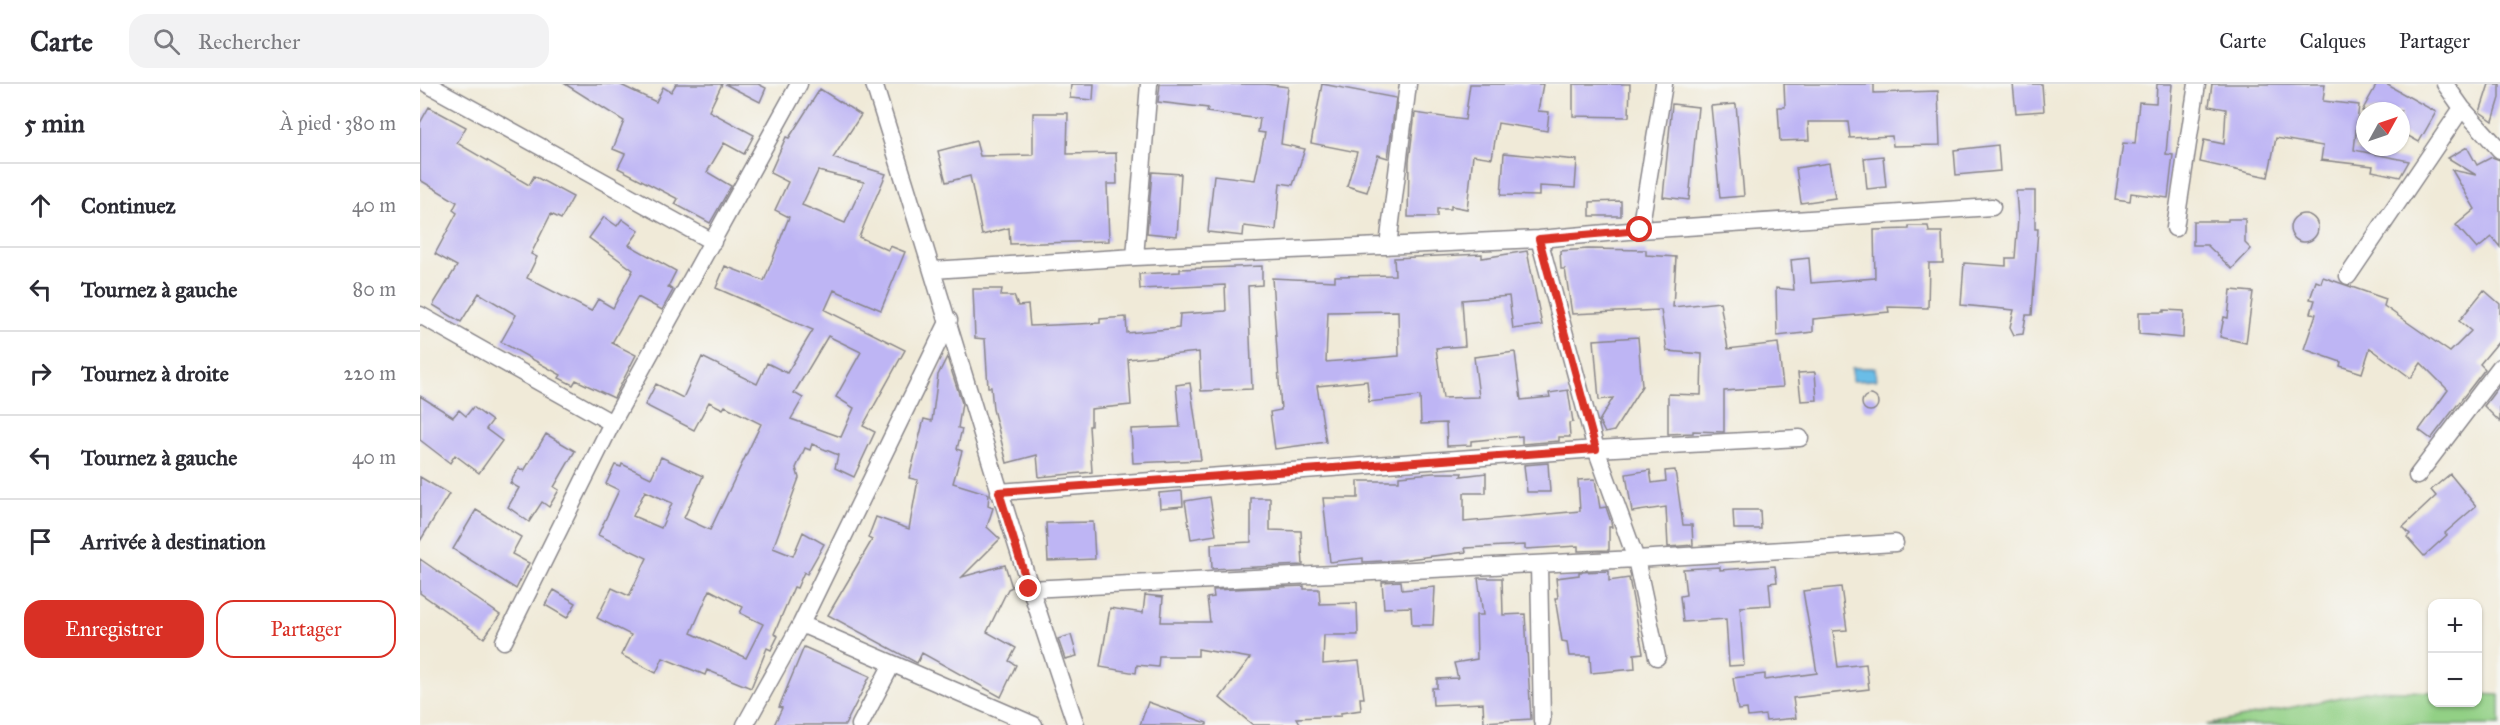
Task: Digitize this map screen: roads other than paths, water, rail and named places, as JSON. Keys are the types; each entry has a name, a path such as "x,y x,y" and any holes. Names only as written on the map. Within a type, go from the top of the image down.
{"street":[{"path":"427,84 713,242"},
{"path":"504,641 612,423 799,84"},
{"path":"874,84 949,320 1029,589 1076,725"},
{"path":"1135,257 1149,84"},
{"path":"1388,246 1408,84"},
{"path":"1640,230 1664,84"},
{"path":"2175,228 2197,84"},
{"path":"2445,84 2462,108 2500,150"},
{"path":"2348,276 2462,108"},
{"path":"933,270 1135,257 1539,239 1640,230 1992,207"},
{"path":"1539,239 1596,449 1636,559 1657,657"},
{"path":"420,315 612,423"},
{"path":"745,725 801,624 949,320"},
{"path":"2417,476 2500,367"},
{"path":"999,492 1596,449 1800,438"},
{"path":"1029,589 1636,559 1895,543"},
{"path":"1539,564 1542,721"},
{"path":"801,624 1034,725"},
{"path":"860,725 892,664"}],"water":[{"path":"1852,368 1875,368 1876,380 1852,381"}]}
